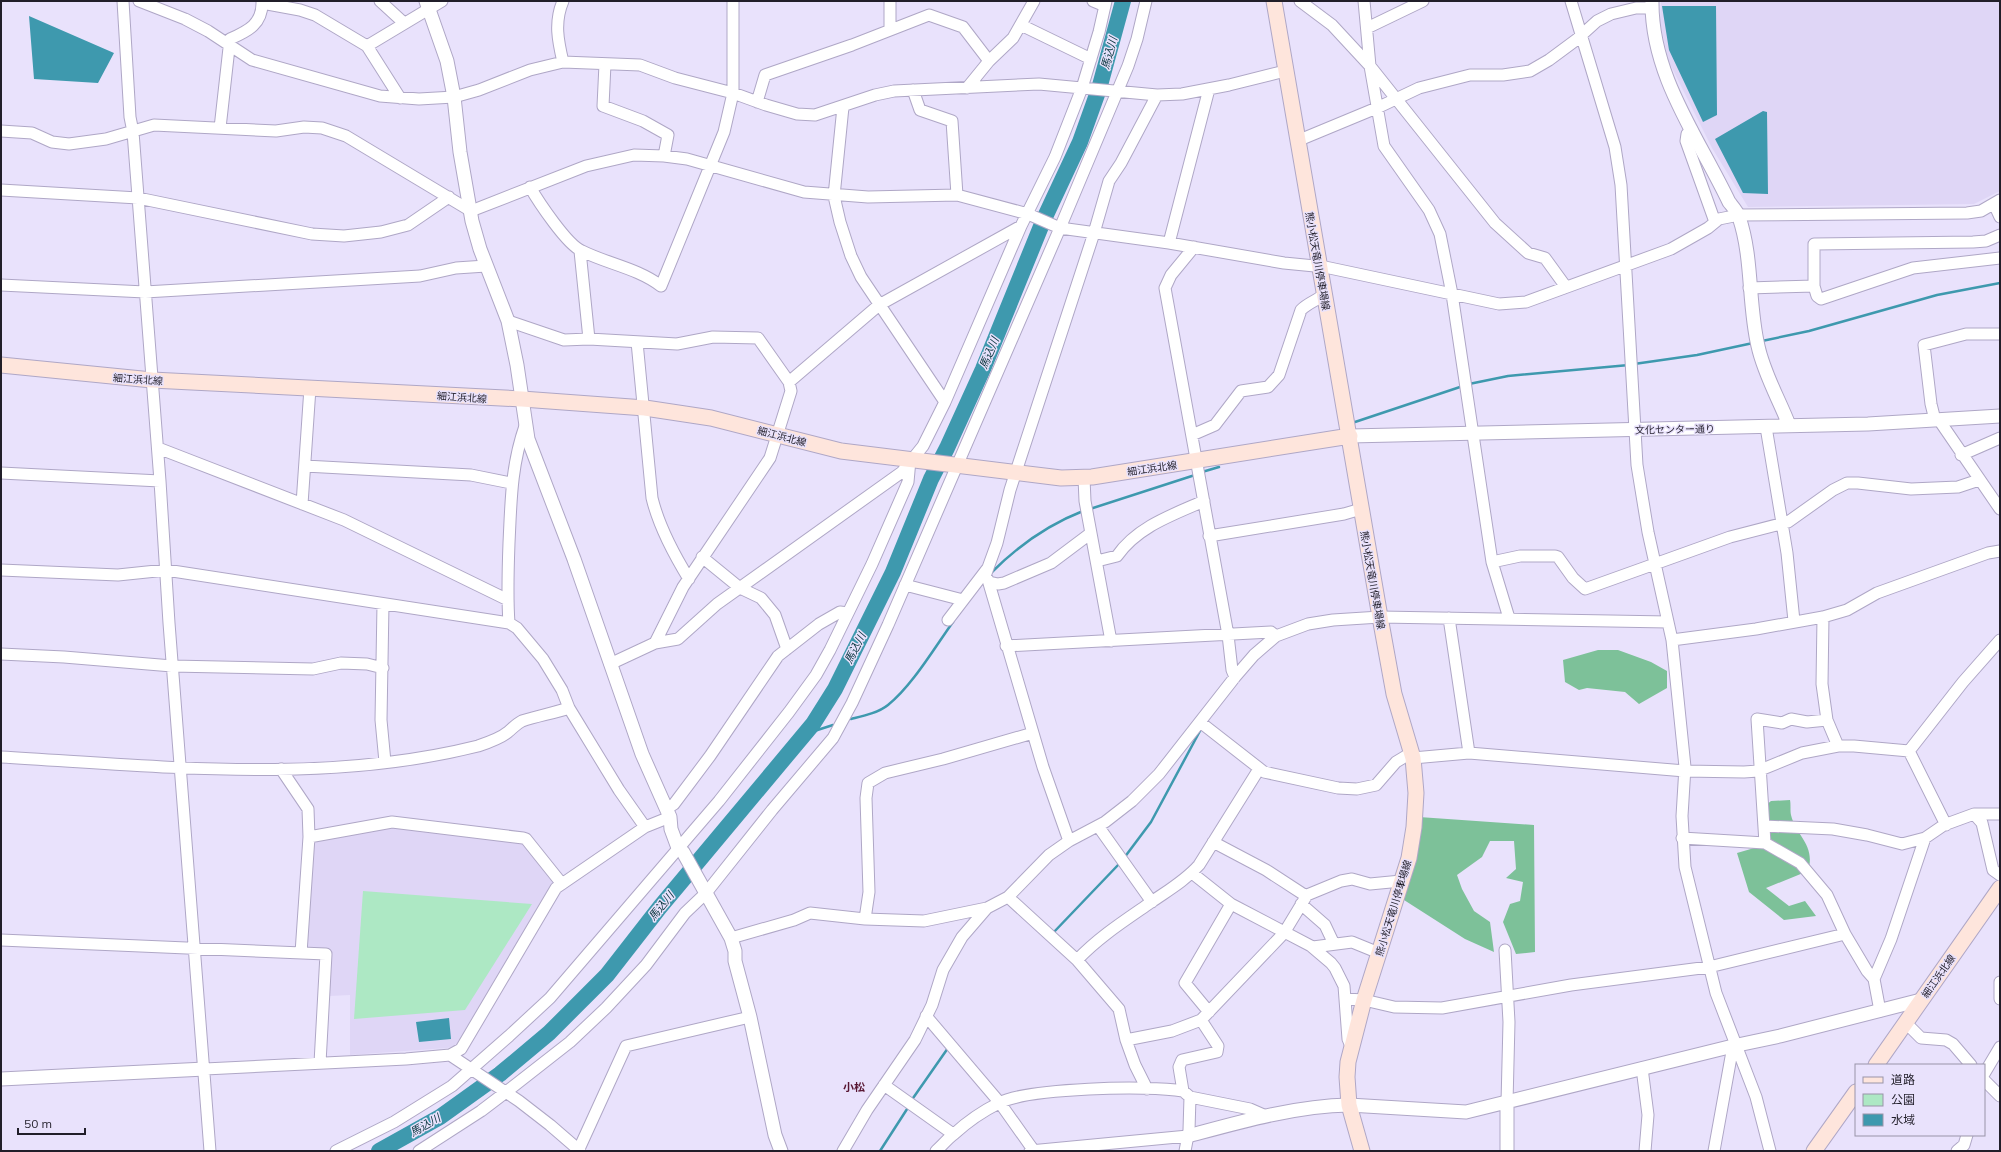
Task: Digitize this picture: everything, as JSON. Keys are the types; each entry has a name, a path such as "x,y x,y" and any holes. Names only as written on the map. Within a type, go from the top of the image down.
{"main road":[{"name":"熊小松天竜川停車場線","path":"1274,1 1380,617 1394,694 1412,755 1416,793 1414,827 1409,858 1351,1046 1347,1078 1348,1105 1362,1151"},
{"name":"細江浜北線","path":"1,365 152,380 522,399 645,408 711,418 841,452 955,464 1017,474 1061,478 1084,478 1198,469 1350,436"},
{"name":"細江浜北線","path":"1877,1064 2000,888"},
{"path":"1814,1151 1855,1093"}],"street":[{"path":"123,1 130,117 133,132 158,448 172,666 205,1069 210,1151"},
{"path":"139,1 185,19 208,31 228,46 252,60 320,81 380,96 400,98 419,99 454,97 478,90 530,70 564,62 640,65 675,78 733,93 797,114 815,115 875,95 913,90 1039,84 1117,90 1157,95 1182,94 1285,71"},
{"path":"380,1 404,24"},
{"path":"367,46 404,24 427,6 442,1"},
{"path":"563,1 558,13 558,41 564,62"},
{"path":"530,187 539,204 580,251 649,277 661,286 724,132 733,93 733,1"},
{"path":"890,1 890,29"},
{"path":"967,88 989,61 1014,38 1034,1"},
{"path":"610,664 655,643 678,639 702,616 902,472 914,460 923,446 945,402 1021,226 1030,215 1085,88 1105,4 1093,1"},
{"path":"419,1151 481,1111 506,1092 570,1042 606,1008 646,965 685,913 833,738 856,696 905,585 955,464 1059,227 1137,40 1146,1"},
{"path":"1300,1 1332,24 1370,66 1495,223 1528,253 1545,258 1566,287"},
{"path":"1364,1 1370,66 1379,107 1384,146 1429,210 1440,234 1452,294 1492,562 1509,618"},
{"path":"1367,28 1423,1"},
{"path":"1571,1 1615,147 1621,185 1635,430 1642,500 1672,640 1685,771 1682,838 1685,867 1708,967 1735,1046 1756,1098 1770,1151"},
{"path":"220,128 228,46 230,39 249,31 257,23 262,2 300,10 315,15 367,46 400,98"},
{"path":"1297,141 1396,100 1419,88 1470,75 1503,75 1530,70 1549,60 1582,35 1597,21 1611,14 1652,5 1655,44 1664,75 1729,202 1739,215 1746,246 1749,288 1757,342 1767,375 1789,425"},
{"path":"427,6 447,61 454,97 466,193 476,235 486,266 508,321 522,399 525,426 642,754 668,813 670,829 731,938 750,1017 775,1135 781,1151"},
{"path":"757,102 766,75 852,45 929,15 963,27 989,61"},
{"path":"1020,25 1091,59"},
{"path":"606,64 603,106 643,121 668,135 664,156"},
{"path":"1169,243 1209,89"},
{"path":"913,90 920,110 952,121 957,195"},
{"path":"948,620 962,600 987,576 1010,490 1017,474 1030,428 1094,233 1109,181 1121,163 1157,95"},
{"path":"843,106 834,196 840,222 851,256 861,277 879,305 945,402"},
{"path":"1,131 32,133 52,142 69,144 106,139 154,125 276,131 304,127 322,128 346,136 450,197 471,212"},
{"path":"1692,130 1687,134 1686,141 1715,222"},
{"path":"471,212 530,187 602,161 634,155 664,156 687,159 804,192 834,196 868,197 957,195 1030,215 1059,227 1169,243 1284,263 1320,267 1452,294 1510,304 1526,302 1671,249 1724,217 1739,215 1967,213 1981,211 1997,202 2000,217"},
{"path":"1,190 138,198 312,234 344,236 381,232 408,225 450,197"},
{"path":"790,382 879,305 1021,226"},
{"path":"2000,235 1986,241 1973,242 1814,244 1814,286 1817,296 1821,299 1913,268 2000,258"},
{"path":"1194,247 1171,275 1165,288 1228,635 1232,670 1235,676"},
{"path":"580,251 589,339"},
{"path":"1,285 145,292 420,276 456,268 486,266"},
{"path":"1749,288 1814,286"},
{"path":"1192,434 1215,425 1241,391 1268,388 1278,375 1301,310 1309,302 1318,300 1324,294"},
{"path":"508,321 564,340 589,339 677,344 713,337 758,338 790,382 791,391 770,458 702,557 689,578 655,643"},
{"path":"1998,503 1979,480 1937,420 1931,404 1924,345 1966,334 2000,334"},
{"path":"637,342 645,408 645,433 652,498 658,520 672,551 689,578"},
{"path":"302,504 310,388"},
{"name":"文化センター通り","path":"1350,436 1868,424 2000,416"},
{"path":"509,623 508,600 511,483 515,459 525,426"},
{"path":"1766,427 1782,524 1794,621"},
{"path":"1961,454 2000,438"},
{"path":"158,448 344,520 508,600"},
{"path":"336,1151 394,1122 452,1086 550,998 681,850 798,700 827,656 872,564 908,482 914,460"},
{"path":"305,466 471,476 511,483"},
{"path":"1,473 160,480"},
{"path":"1084,478 1091,533 1111,641"},
{"path":"1492,562 1520,556 1555,556 1558,557 1573,578 1585,589 1730,537 1782,524 1801,514 1833,490 1847,483 1911,489 1958,487 1979,480"},
{"path":"1097,561 1117,556 1122,548 1144,529 1204,501"},
{"path":"1209,536 1307,520 1361,509"},
{"path":"987,576 998,584 1004,583 1045,566 1091,533"},
{"path":"1672,640 1756,629 1823,617 1847,610 1877,593 1988,553 2000,551"},
{"path":"702,557 740,588 761,598 775,615 787,649"},
{"path":"1,570 118,575 166,570 509,623 517,628 544,659 562,690 569,708 619,790 645,828"},
{"path":"987,576 1006,646 1069,841"},
{"path":"905,585 962,600"},
{"path":"383,604 381,720 385,762"},
{"path":"1,1079 406,1059 450,1054 461,1049 556,888 668,813 710,756 778,656 819,624 840,612 848,612"},
{"path":"731,938 794,920 810,913 865,919 924,921 987,908 1008,897 1049,855 1069,841 1098,826 1132,801 1159,774 1235,676 1254,655 1276,636 1308,624 1333,620 1380,617 1509,618 1668,622"},
{"path":"1823,617 1822,684 1827,720 1838,746"},
{"path":"1449,618 1469,753"},
{"path":"1006,646 1271,632 1276,636"},
{"path":"1909,751 1963,682 2000,640"},
{"path":"1,654 64,657 172,666 314,669 341,663 367,664 383,668"},
{"path":"1,757 181,768 281,769 356,766 479,746 507,733 514,725 522,721 569,708"},
{"path":"1765,844 1757,719 1782,723 1791,719 1807,722 1827,720"},
{"path":"1200,722 1264,772 1338,788 1357,789 1376,785 1396,762 1412,755 1469,753 1685,771 1744,772 1760,770 1802,753 1838,746 1909,751"},
{"path":"865,919 869,892 866,798 868,783 885,773 1033,733"},
{"path":"1909,751 1946,825"},
{"path":"281,769 308,809 309,837 301,953"},
{"path":"1077,960 1103,935 1175,887 1192,873 1214,842 1259,769"},
{"path":"1764,826 1833,829 1867,835 1902,844 1925,838 1946,825 1974,814 2000,814"},
{"path":"1974,814 1982,823 1992,870 2000,875"},
{"path":"309,837 392,822 526,838 562,884"},
{"path":"1098,826 1152,902"},
{"path":"1682,838 1765,844 1795,858 1808,871 1827,896 1845,934 1867,971 1874,979 1880,1011"},
{"path":"1874,979 1891,939 1925,838"},
{"path":"1214,842 1266,870 1303,900 1325,925 1334,944"},
{"path":"1192,873 1231,904 1313,947 1336,968 1344,986 1348,1040 1351,1046"},
{"path":"1126,1040 1172,1031 1205,1016 1284,933 1303,900 1319,888 1352,879 1370,884 1401,881"},
{"path":"1008,897 1077,960 1119,1009 1126,1040 1135,1065 1147,1089"},
{"path":"1185,1151 1188,1136 1186,1094 1179,1067 1182,1060 1216,1052 1218,1050 1218,1046 1205,1016 1185,983 1231,904"},
{"path":"843,1151 884,1085 915,1040 926,1016 943,970 962,937 987,908"},
{"path":"1345,999 1364,1000 1394,1007 1442,1008 1508,995 1708,967 1845,934"},
{"path":"1,940 326,954 320,1063"},
{"path":"1313,947 1352,942 1379,953"},
{"path":"1505,950 1508,995 1507,1151"},
{"path":"2000,982 2000,999"},
{"path":"926,1016 1000,1103 1033,1151 1188,1136 1266,1116 1329,1106 1348,1105 1460,1112 1507,1103 1642,1068 1921,1000"},
{"path":"450,1054 506,1092 580,1150 626,1046 750,1017"},
{"path":"1906,1023 1921,1038 1946,1040 1953,1044 1970,1064"},
{"path":"1714,1151 1735,1046"},
{"path":"1985,1072 2000,1047"},
{"path":"1642,1068 1648,1115 1646,1151"},
{"path":"1985,1081 2000,1096"},
{"path":"884,1085 953,1134"},
{"path":"936,1151 953,1134 1000,1103 1018,1096 1076,1090 1147,1089 1186,1094 1250,1109 1266,1116"},
{"path":"1957,1151 1964,1145 1966,1136"}],"shaded area":[{"path":"1661,1 2000,1 2000,191 1974,204 1748,207 1712,148 1668,60 1660,21"},
{"path":"391,826 523,844 553,883 457,1045 447,1048 350,1055 350,995 329,996 331,958 305,954 313,843"}],"green space":[{"path":"1598,650 1618,650 1651,662 1667,671 1667,688 1639,704 1625,692 1587,688 1579,690 1565,682 1563,660"},
{"path":"1790,800 1793,822 1807,847 1809,854 1810,862 1808,871 1766,888 1789,906 1805,901 1816,916 1784,920 1749,892 1737,853 1768,844 1765,806 1771,801"},
{"path":"1419,817 1534,825 1535,952 1516,954 1503,922 1510,904 1520,901 1523,882 1506,878 1516,869 1514,841 1490,841 1482,857 1457,875 1462,889 1474,911 1490,922 1494,952 1465,939 1404,900"},
{"path":"363,891 532,904 465,1010 354,1019"}],"water":[{"path":"1662,6 1716,6 1717,115 1703,122 1669,50"},
{"path":"29,16 114,53 98,83 34,79"},
{"path":"1763,111 1767,112 1768,194 1743,193 1715,139"},
{"path":"449,1018 451,1039 419,1042 416,1022"}],"waterway":[{"name":"馬込川","path":"379,1151 440,1117 500,1074 549,1033 607,975 660,907 813,724 835,689 893,572 931,479 947,448 983,369 1044,219 1080,142 1099,89 1123,1"},
{"path":"1762,341 1809,331 1937,295 2000,283"},
{"path":"1634,364 1697,355 1753,343"},
{"path":"1469,384 1508,376 1629,365"},
{"path":"1355,422 1463,386"},
{"path":"1202,472 1219,467"},
{"path":"1090,509 1195,475"},
{"path":"992,572 1034,537 1057,523 1083,511"},
{"path":"851,719 880,710 897,697 906,688 953,622"},
{"path":"805,734 833,725"},
{"path":"1124,858 1151,822 1201,729"},
{"path":"1053,933 1119,864"},
{"path":"911,1101 948,1048"},
{"path":"880,1151 909,1106"}],"district":[{"name":"小松","path":"854,1087"}]}
